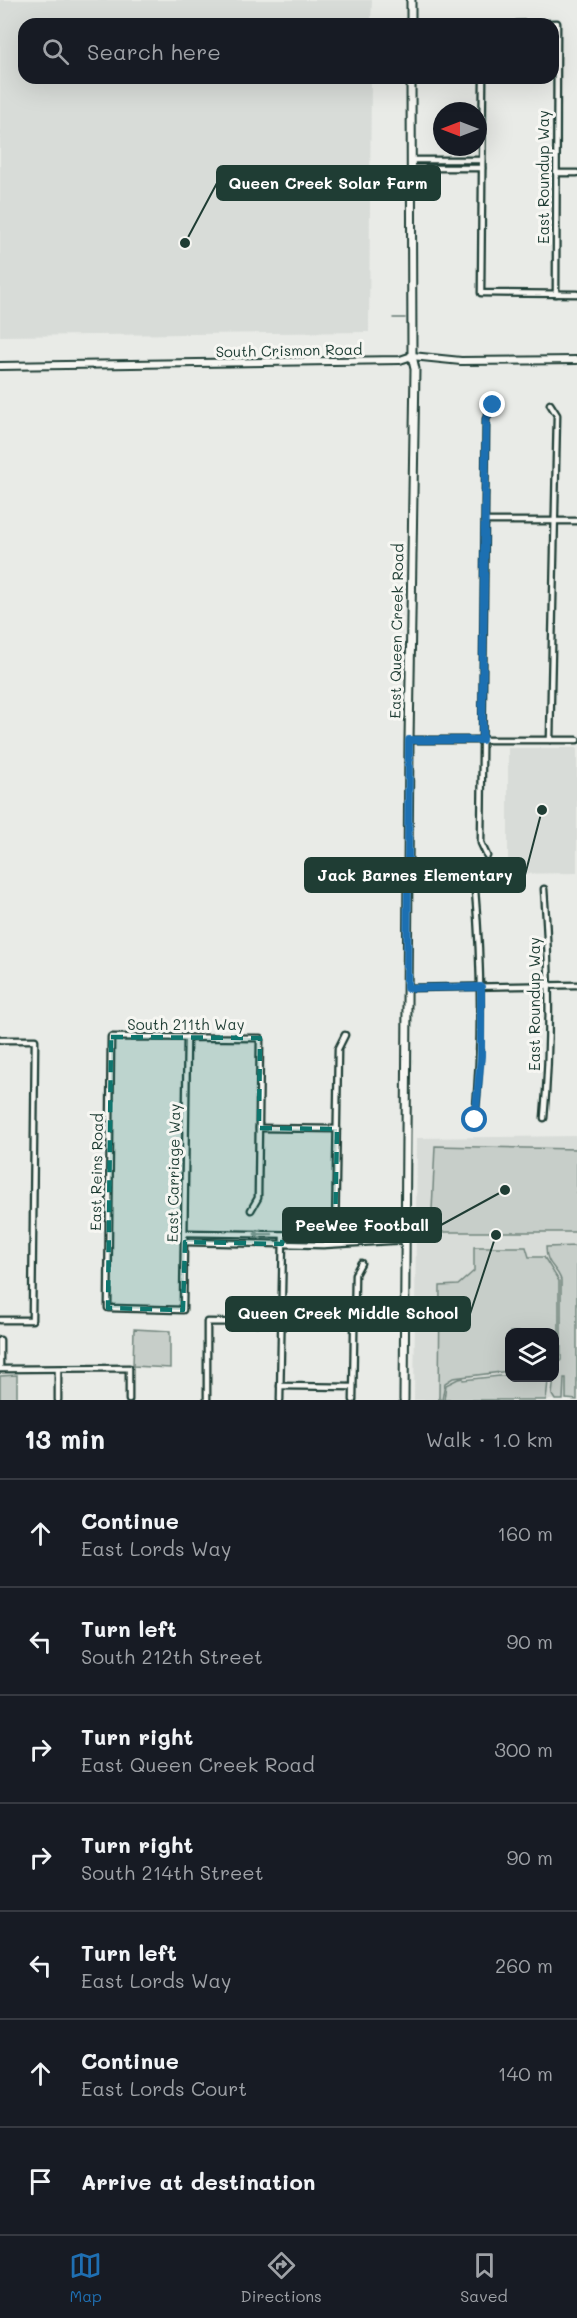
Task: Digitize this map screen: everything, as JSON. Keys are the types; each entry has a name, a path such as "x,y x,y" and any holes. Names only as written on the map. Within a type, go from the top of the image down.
{"main road":[{"path":"411,0 411,18"},
{"name":"East Queen Creek Road","path":"404,1400 414,380 411,84"}],"street":[{"path":"483,84 481,292 577,294"},
{"name":"East Roundup Way","path":"555,294 556,84"},
{"path":"411,160 482,160"},
{"path":"411,168 482,168"},
{"path":"556,173 577,173"},
{"name":"South Crismon Road","path":"0,366 399,360 412,356 460,361 577,360"},
{"path":"550,404 557,415 550,740"},
{"path":"487,856 481,843 486,419 493,405"},
{"path":"485,521 577,521"},
{"path":"409,740 577,740"},
{"name":"East Roundup Way","path":"544,889 550,985 549,1054 544,1118"},
{"path":"475,891 481,987 481,1056 475,1120"},
{"path":"407,988 577,985"},
{"path":"334,1244 338,1049 345,1035"},
{"name":"South 211th Way","path":"111,1037 260,1038 259,1128"},
{"name":"East Reins Road","path":"111,1037 108,1308 183,1310"},
{"name":"East Carriage Way","path":"183,1310 187,1037"},
{"path":"0,1040 35,1040 32,1320 0,1320"},
{"path":"251,1210 258,1198 259,1128 337,1129"},
{"path":"185,1233 335,1235 405,1231"},
{"path":"280,1400 283,1235"},
{"path":"185,1242 334,1244 405,1240"},
{"path":"353,1400 355,1274 361,1263"},
{"path":"207,1400 207,1322 281,1323"},
{"path":"0,1340 0,1369 129,1368 129,1400"},
{"path":"58,1369 58,1400"},
{"path":"280,1386 354,1387"}],"highlighted area":[{"path":"111,1037 260,1038 259,1128 337,1129 335,1235 283,1235 282,1244 185,1242 183,1310 108,1308"}],"shaded area":[{"path":"0,0 372,0 371,18 18,18 18,84 371,84 369,332 0,336"},
{"path":"508,748 577,748 577,873 508,874"},
{"path":"577,1136 577,1400 414,1400 417,1138"},
{"path":"435,1146 577,1149 577,1232 431,1232"},
{"path":"577,1246 577,1400 566,1399 566,1378 564,1378 563,1400 555,1400 552,1395 553,1382 559,1382 561,1360 561,1280 549,1262 546,1247"},
{"path":"474,1247 526,1247 529,1257 544,1257 559,1281 559,1328 505,1328 505,1372 453,1378 445,1383 442,1400 439,1400 440,1286 458,1285 474,1271"},
{"path":"134,1329 170,1331 170,1368 133,1366"},
{"path":"17,1375 17,1400 0,1400 0,1376"},
{"path":"505,1375 505,1382 548,1382 546,1400 444,1400 446,1385 458,1379 463,1378 463,1380"}],"waterway":[{"path":"393,318 405,318"}],"place":[{"name":"Queen Creek Solar Farm","path":"185,243"},
{"name":"Jack Barnes Elementary","path":"542,810"},
{"name":"PeeWee Football","path":"505,1190"},
{"name":"Queen Creek Middle School","path":"496,1235"}],"route":[{"path":"475,1120 481,1056 481,987 407,988 409,740 482,740 486,419 493,405"}]}
